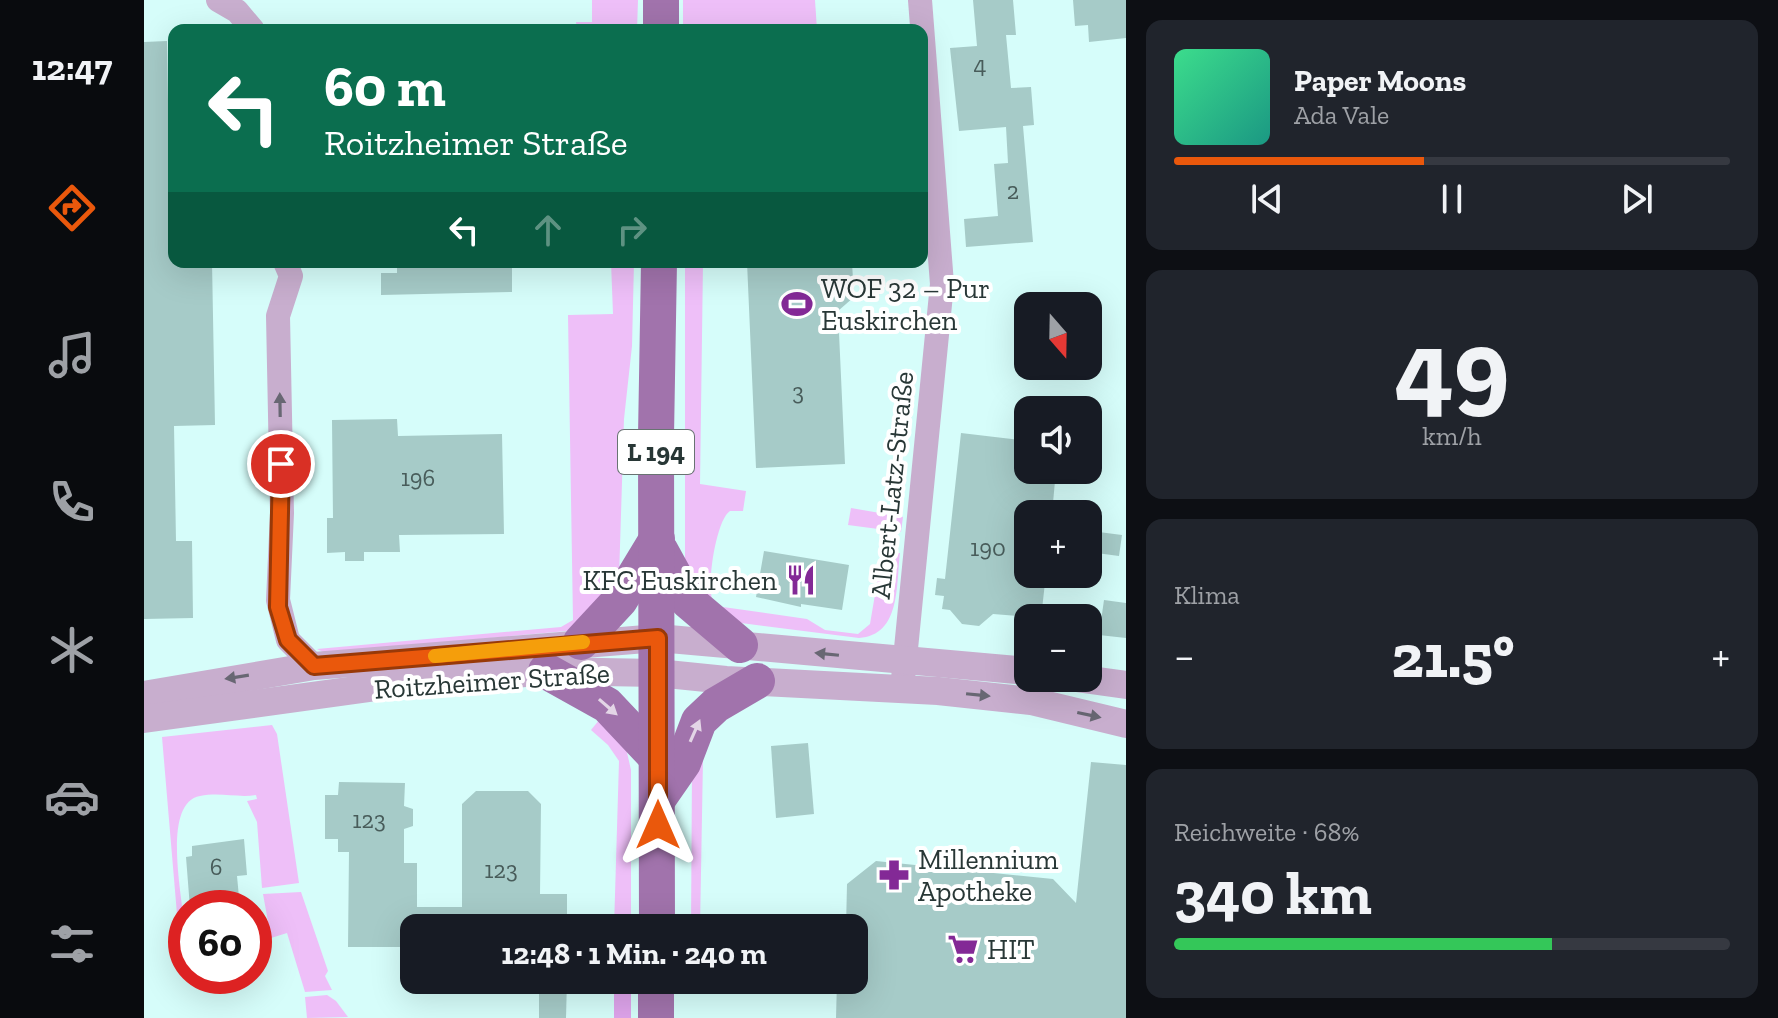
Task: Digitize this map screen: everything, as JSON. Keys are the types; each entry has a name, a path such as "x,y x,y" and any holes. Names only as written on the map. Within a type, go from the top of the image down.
{"main road":[{"path":"661,0 661,24"},
{"name":"L 194","path":"657,914 659,268"},
{"path":"581,642 615,608 657,539"},
{"name":"L 194","path":"657,539 665,563 688,601 740,645"},
{"path":"546,671 607,705 658,759"},
{"path":"658,799 683,763 699,721 716,705 757,681"},
{"path":"656,994 656,1018"}],"street":[{"path":"218,0 237,11 248,24"},
{"name":"Albert-Latz-Straße","path":"920,0 922,24"},
{"name":"Albert-Latz-Straße","path":"902,690 942,284 928,103"},
{"path":"288,268 291,276 278,316 282,513 278,607 288,640 314,666"},
{"name":"Roitzheimer Straße","path":"144,695 314,666 581,642 658,655 757,681 1031,701 1126,724"},
{"name":"Roitzheimer Straße","path":"144,719 377,687 546,671 740,645 1014,670"},
{"path":"1102,682 1126,685"}],"shaded area":[{"path":"592,0 638,0 637,24 576,22 592,22"},
{"path":"683,0 815,0 817,24 683,24"},
{"path":"611,268 634,268 632,346 624,419 619,578 567,631 325,653 317,649 561,627 573,620 568,315 613,314"},
{"path":"685,268 703,268 700,484 746,491 743,511 730,511 720,527 711,582 713,602 723,607 807,619 825,630 858,634 870,624 882,553 900,553 894,606 889,618 883,628 873,635 859,638 741,623 707,607 685,564"},
{"path":"851,508 903,517 901,532 848,525"},
{"path":"604,714 626,748 631,770 631,914 614,914 619,761 608,745 591,730"},
{"path":"272,725 277,734 299,883 262,888 257,822 247,801 257,799 256,795 215,795 200,796 188,802 181,815 177,851 180,890 175,890 162,737"},
{"path":"703,759 700,914 691,914 692,768"},
{"path":"301,892 328,971 325,976 332,990 305,992 287,933 272,938 272,894"},
{"path":"614,994 631,994 631,1018 614,1018"},
{"path":"327,995 348,1017 307,1018 305,997"}],"building":[{"path":"973,0 1013,0 1016,35 1006,35 1011,88 1031,87 1034,125 1023,126 1033,242 966,247 964,219 998,216 994,164 1008,163 1006,127 959,131 950,48 977,46"},
{"path":"1073,0 1126,0 1126,38 1089,42 1088,25 1075,26"},
{"path":"167,41 168,268 212,268 215,425 174,426 176,541 192,541 193,618 144,619 144,42"},
{"path":"397,268 512,268 512,292 381,295 381,273 397,273"},
{"path":"747,268 852,268 854,297 838,311 845,464 756,468"},
{"path":"397,419 398,436 502,434 504,534 399,535 400,552 364,552 364,561 345,561 345,552 327,553 327,518 333,518 332,420"},
{"path":"961,433 1014,439 1014,484 1055,484 1053,500 1014,500 1014,588 1044,588 1043,604 1014,604 1014,616 993,614 979,626 962,624 950,610 942,609 944,596 935,595 937,578 945,579"},
{"path":"1102,532 1122,535 1119,556 1102,554"},
{"name":"KFC Euskirchen","path":"764,551 849,565 842,610 801,604 801,607 756,597"},
{"path":"1104,600 1126,603 1126,638 1102,635"},
{"path":"808,743 814,814 776,818 771,746"},
{"name":"HIT","path":"1091,762 1126,765 1126,1018 836,1018 837,994 868,994 868,914 846,914 847,884 876,861 1053,879 1076,903"},
{"path":"339,782 405,783 404,806 413,809 413,826 404,829 404,863 417,863 417,907 462,907 462,804 476,791 528,791 541,804 540,894 567,894 567,914 400,914 400,947 348,947 349,852 338,852 338,839 325,839 325,795 338,795"},
{"path":"244,839 247,875 237,876 238,890 189,890 186,857 192,856 192,846"},
{"path":"539,994 567,994 566,1018 539,1018"}],"slow traffic":[{"path":"435,656 583,642"}],"place":[{"name":"WOF 32 – Pur Euskirchen","path":"797,304"},
{"name":"KFC Euskirchen","path":"801,580"},
{"name":"Millennium Apotheke","path":"894,875"},
{"name":"HIT","path":"963,949"}],"route":[{"path":"281,464 278,607 288,640 314,666 658,638 658,825"}]}
